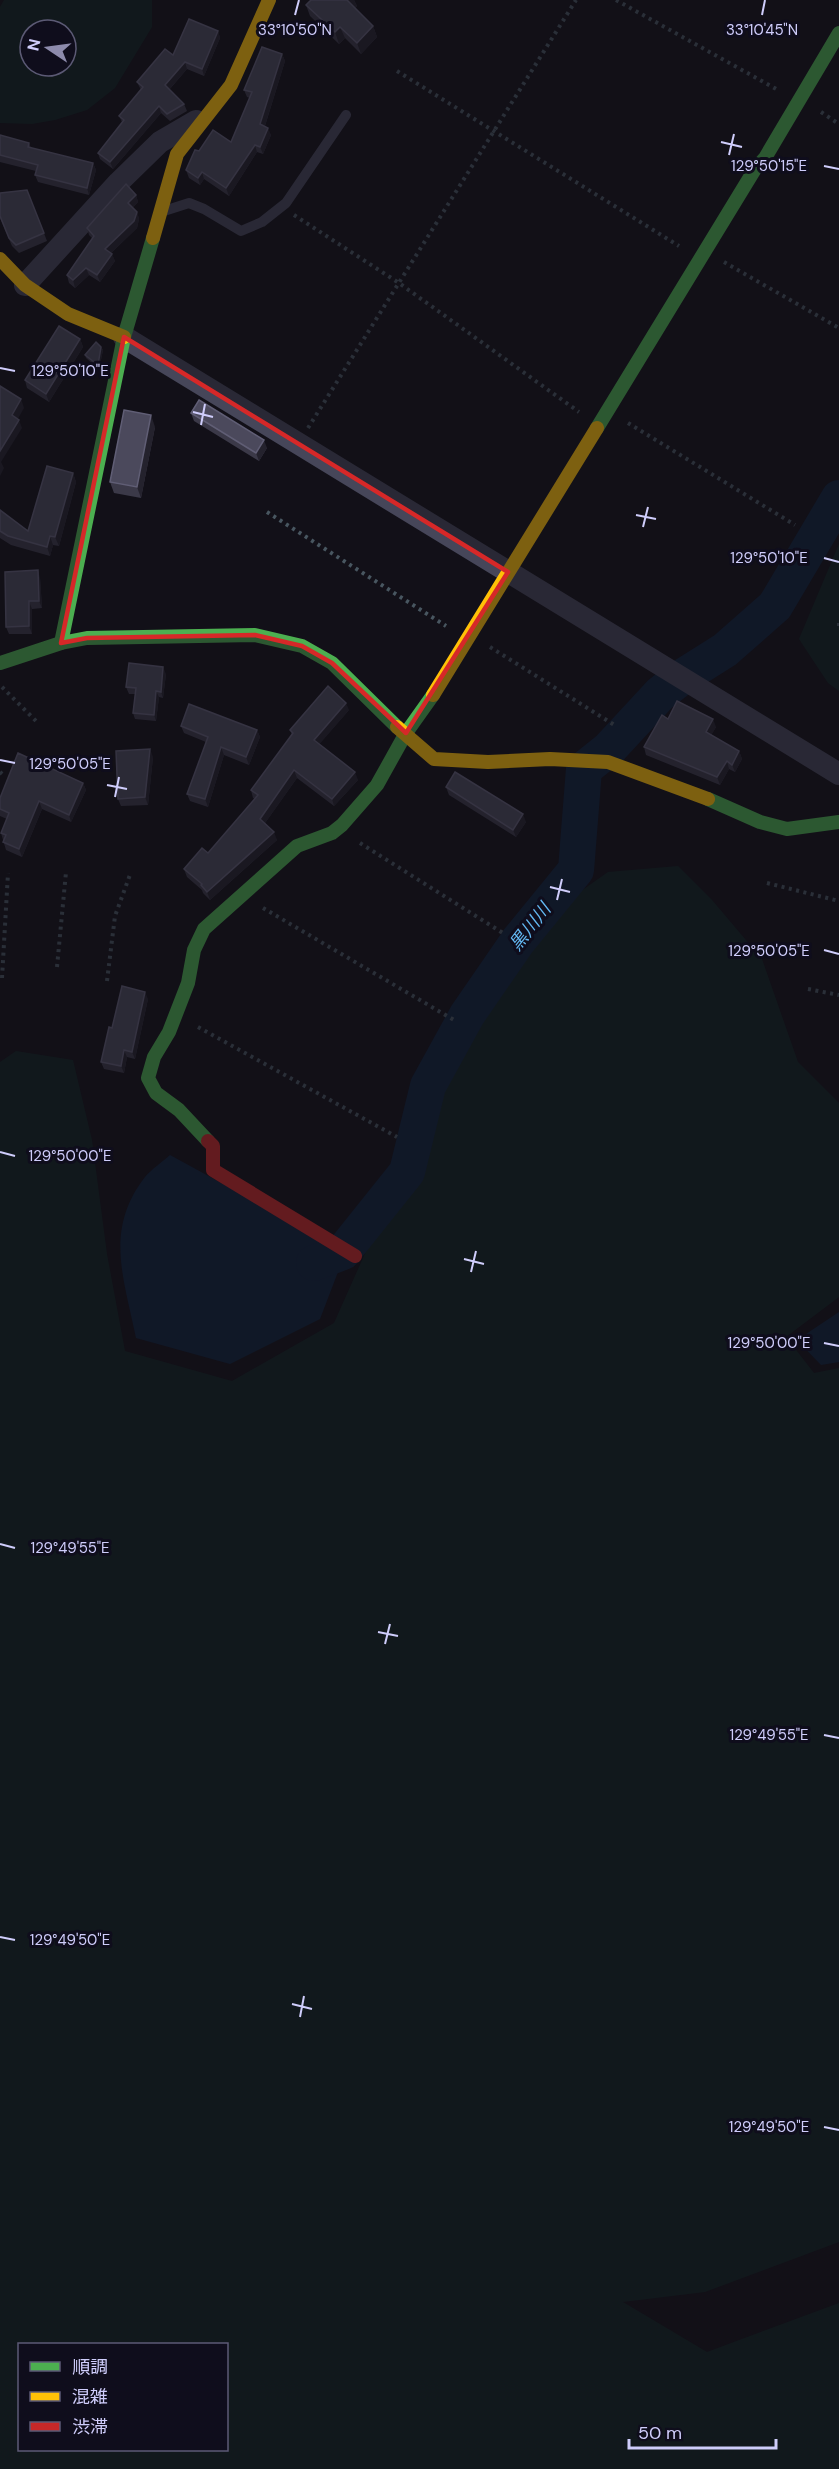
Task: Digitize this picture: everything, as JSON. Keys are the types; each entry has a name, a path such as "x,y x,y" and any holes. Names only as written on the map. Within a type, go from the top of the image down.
{"street":[{"path":"61,643 124,337 177,154 231,85 269,0"},
{"path":"355,1256 213,1170 213,1146 179,1110 156,1093 148,1078 154,1057 169,1032 188,983 194,950 204,928 297,846 332,833 342,825 377,785 406,733 424,710 754,169 765,158 839,33"},
{"path":"25,285 111,190 160,142 210,113"},
{"path":"0,259 25,285 68,314 124,337 839,774"},
{"path":"0,663 61,643 87,638 255,635 302,646 332,663 419,748 434,759 488,762 550,759 609,762 692,792 760,822 787,829 839,822"}],"lane":[{"path":"161,212 189,203 241,231 262,222 286,203 346,116"}],"path":[{"path":"306,431 576,0"},
{"path":"616,0 779,90"},
{"path":"397,71 682,248"},
{"path":"819,112 839,124"},
{"path":"288,212 399,283 580,413"},
{"path":"716,257 839,328"},
{"path":"627,422 795,525"},
{"path":"267,512 454,631"},
{"path":"839,623 839,630"},
{"path":"488,646 616,726"},
{"path":"0,685 38,723"},
{"path":"356,840 506,935"},
{"path":"57,967 66,872"},
{"path":"107,981 115,916 131,872"},
{"path":"2,978 8,873"},
{"path":"767,883 839,901"},
{"path":"257,904 454,1020"},
{"path":"808,989 839,995"},
{"path":"197,1027 397,1137"}],"highlighted area":[{"path":"124,337 508,572 406,733 332,663 302,646 255,635 87,638 61,643"}],"shaded area":[{"path":"4,0 152,0 152,27 115,88 87,110 55,120 32,124 0,123 0,7"},
{"path":"839,544 839,691 828,683 799,639"},
{"path":"678,866 712,900 762,959 798,1062 839,1103 839,1297 786,1337 814,1373 839,1368 839,2242 705,2292 623,2302 707,2352 839,2303 839,2469 0,2469 0,1062 16,1051 73,1060 92,1140 107,1254 125,1351 232,1381 334,1323 371,1240 417,1183 431,1100 488,1005 547,915 608,872"}],"water":[{"path":"170,1155 346,1251 320,1319 230,1364 136,1338 123,1275 121,1235 132,1197 145,1177"},
{"path":"839,1312 839,1362 821,1365 797,1340"}],"building":[{"path":"311,0 347,0 373,26 357,43 340,27 335,32 306,5"},
{"path":"189,19 218,31 202,69 185,62 165,85 184,104 167,114 159,106 110,162 98,153 124,120 119,116 143,87 137,82 165,49 173,55"},
{"path":"262,47 282,54 260,124 268,128 260,147 255,145 226,188 202,172 198,178 186,170 195,150 199,151 213,130 231,142 252,92 244,90"},
{"path":"0,135 29,143 28,147 93,163 87,188 35,175 38,165 0,155"},
{"path":"126,184 136,195 128,203 137,212 134,221 105,249 112,254 97,275 86,268 73,280 67,275 94,236 87,228"},
{"path":"27,190 44,233 16,245 9,238 0,216 0,193"},
{"path":"59,326 80,339 46,394 25,380"},
{"path":"96,342 101,347 98,365 85,355"},
{"path":"0,386 21,399 12,415 19,420 0,451"},
{"path":"199,400 264,440 256,453 191,413"},
{"path":"124,410 151,415 137,487 110,482"},
{"path":"47,466 73,473 55,537 50,536 47,547 8,536 0,531 0,510 28,531"},
{"path":"38,570 39,601 29,601 29,626 6,627 5,572"},
{"path":"129,663 163,667 161,692 156,691 154,715 133,713 136,688 126,687"},
{"path":"328,686 346,703 314,740 355,772 332,799 294,770 260,819 274,832 207,892 202,884 184,869 202,848 208,853 258,795 251,790 293,733 290,730"},
{"path":"677,701 713,719 706,732 739,751 732,765 727,761 717,777 644,747 662,715 668,719"},
{"path":"189,704 257,730 246,757 221,747 205,799 187,794 208,737 181,726"},
{"path":"150,749 145,797 118,799 116,751"},
{"path":"18,753 83,783 69,815 39,801 19,849 3,842 6,835 1,833 9,813 0,809 0,798"},
{"path":"455,772 523,814 513,830 446,787"},
{"path":"122,986 145,992 132,1052 124,1050 121,1066 101,1062"}],"waterway":[{"name":"黒川川","path":"314,1263 343,1252 407,1172 428,1086 467,1015 518,941 576,870 584,769 609,749 660,694 725,650 775,606 839,498"}],"traffic: fast":[{"path":"597,428 755,169 765,158 839,33"},
{"path":"61,643 124,337 153,238"},
{"path":"0,663 61,643 87,638 255,635 302,646 332,663 397,727"},
{"path":"208,1141 179,1110 156,1093 148,1078 154,1057 169,1032 188,983 194,950 204,929 297,846 332,833 342,825 377,785 406,733 433,695"},
{"path":"708,799 760,822 787,829 839,822"}],"traffic: slow":[{"path":"153,238 177,154 231,85 269,0"},
{"path":"0,259 25,285 68,314 124,337"},
{"path":"433,695 597,428"},
{"path":"397,727 434,759 488,762 550,759 608,762 708,799"}],"traffic: jam":[{"path":"208,1141 213,1146 213,1170 355,1256"}]}
